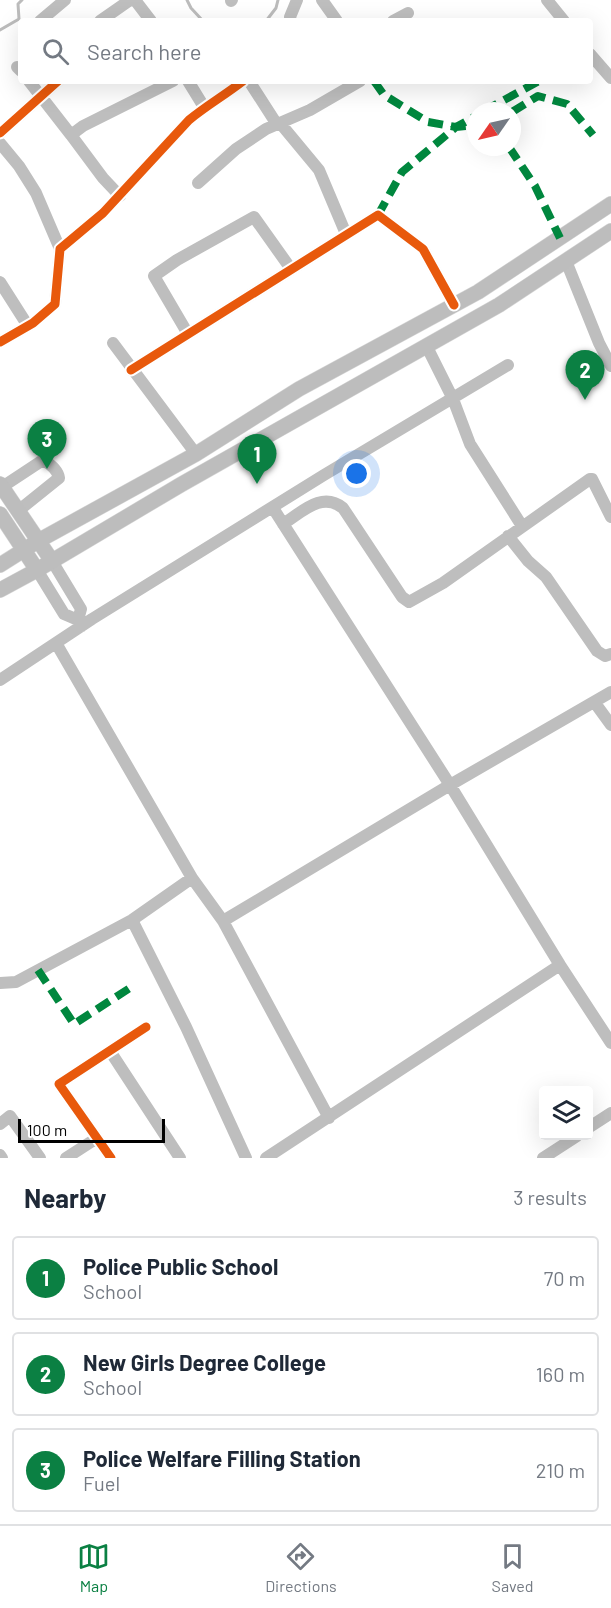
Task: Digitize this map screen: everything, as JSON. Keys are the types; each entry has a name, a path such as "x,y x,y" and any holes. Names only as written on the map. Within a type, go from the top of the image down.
{"main road":[{"path":"0,565 38,541 195,454 299,389 454,305 611,204"},
{"path":"0,590 499,305 611,231"},
{"path":"1,486 52,561"},
{"path":"0,514 37,570"}],"street":[{"path":"44,18 65,0"},
{"path":"104,18 130,0"},
{"path":"135,0 149,18"},
{"path":"292,18 297,0"},
{"path":"322,0 335,18"},
{"path":"547,0 562,18"},
{"path":"399,18 408,13"},
{"path":"593,57 611,78"},
{"path":"31,84 102,178 120,196"},
{"path":"0,133 54,84"},
{"path":"71,135 83,126 167,84"},
{"path":"190,84 204,107"},
{"path":"251,84 278,123 319,170 346,234"},
{"path":"198,183 236,149 278,123 310,110 355,84"},
{"path":"60,249 103,213 189,120 228,86"},
{"path":"0,143 19,166 36,193 60,249 55,304 28,326 0,342"},
{"path":"131,370 378,215 423,249 454,305"},
{"path":"188,334 154,276 177,260 254,217 291,270"},
{"path":"566,261 611,366"},
{"path":"0,282 28,326"},
{"path":"113,344 195,454"},
{"path":"427,347 453,399 470,444 522,526"},
{"path":"0,680 56,643 80,623 508,365"},
{"path":"1,486 43,460 59,474 59,478 18,511"},
{"path":"283,524 312,506 327,500 335,502 343,508 402,597 409,602 443,583 590,479 597,485 611,517"},
{"path":"273,508 611,1043"},
{"path":"508,536 528,561 546,577 597,651 605,656 611,654"},
{"path":"52,561 81,609 80,623"},
{"path":"37,570 64,614 80,623"},
{"path":"56,643 192,878 223,921 329,1118"},
{"path":"223,921 611,692"},
{"path":"595,703 611,725"},
{"path":"0,983 16,982 132,920 192,878"},
{"path":"132,920 186,1027 246,1158"},
{"path":"267,1158 560,965"},
{"path":"111,1158 59,1084 146,1027"},
{"path":"110,1051 180,1158"},
{"path":"593,1125 611,1113"},
{"path":"0,1124 10,1116 40,1158"},
{"path":"66,1158 97,1137"},
{"path":"550,1156 572,1140"}],"waterway":[{"path":"19,18 18,4 22,0"},
{"path":"187,0 200,18"},
{"path":"268,18 276,8 278,0"},
{"path":"0,30 18,20"}],"marked path":[{"path":"376,84 384,95 428,122 456,127 467,126"},
{"path":"500,102 534,84"},
{"path":"521,106 538,96 567,104 593,135"},
{"path":"378,215 402,172 456,127 467,121"},
{"path":"515,156 535,186 560,238"},
{"path":"38,970 74,1024 133,986"}],"cycle path":[{"path":"0,133 55,84"},
{"path":"0,342 33,323 55,304 60,249 103,213 189,120 239,84"},
{"path":"131,370 378,215 423,249 454,305"},
{"path":"111,1158 59,1084 146,1027"}],"place":[{"name":"New Girls Degree College","path":"585,400"},
{"name":"Police Welfare Filling Station","path":"47,469"},
{"name":"Police Public School","path":"257,484"}]}
